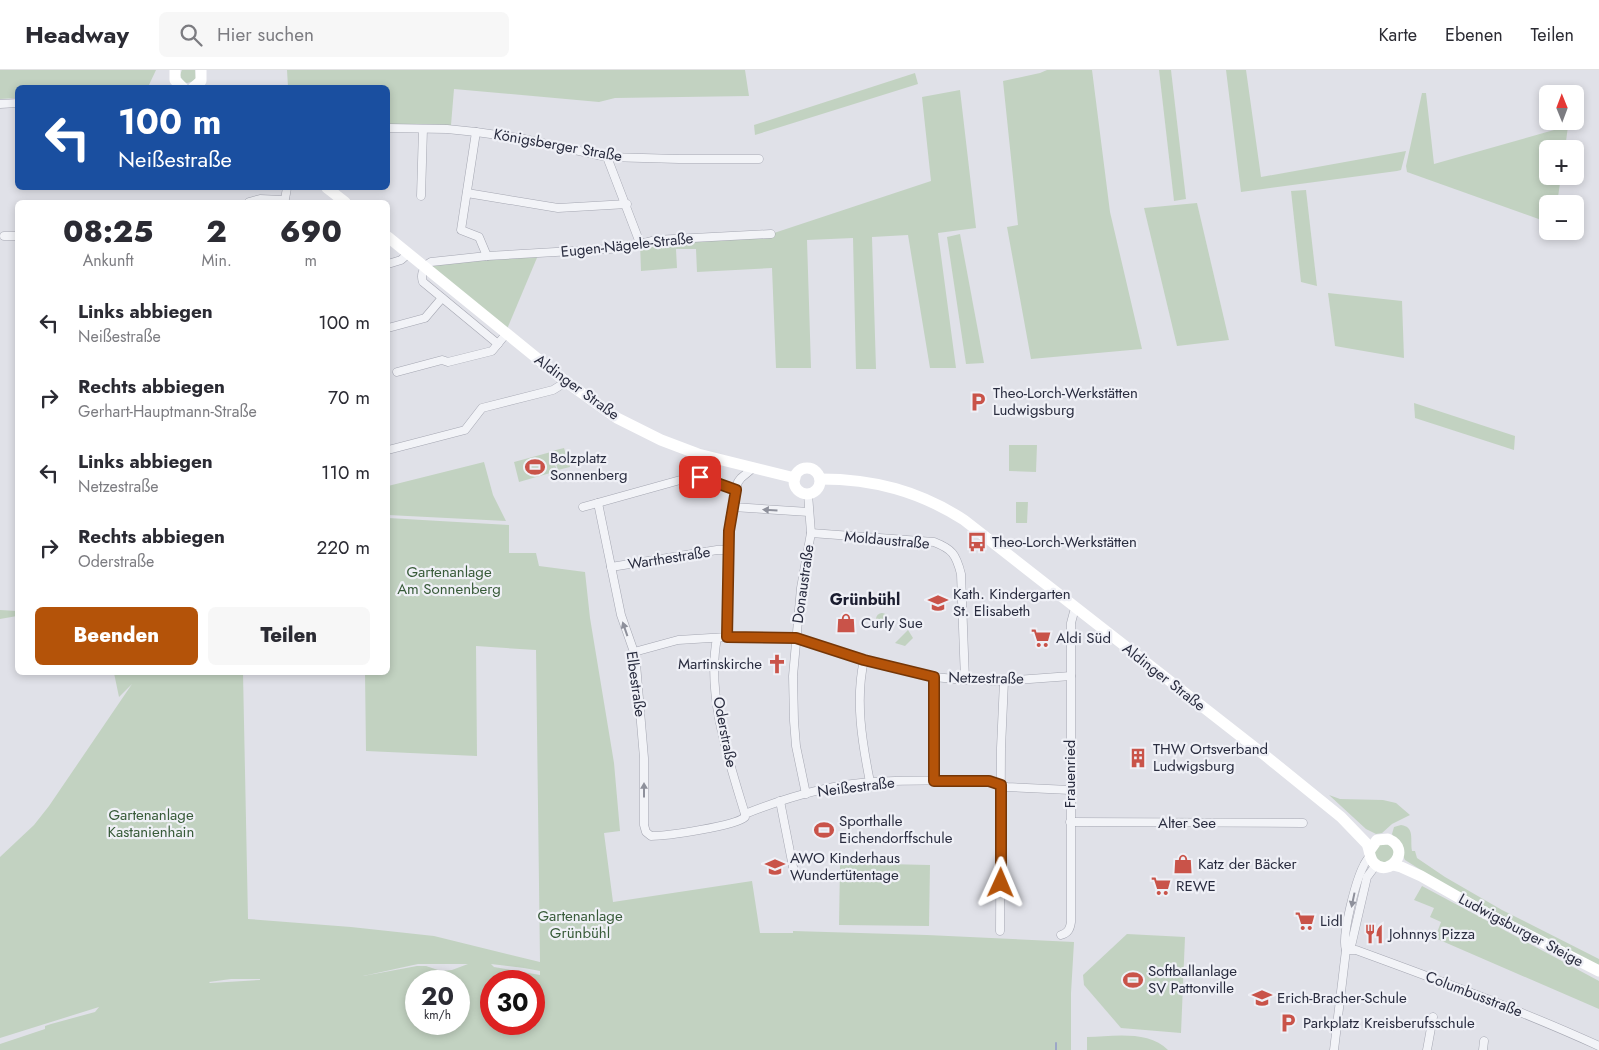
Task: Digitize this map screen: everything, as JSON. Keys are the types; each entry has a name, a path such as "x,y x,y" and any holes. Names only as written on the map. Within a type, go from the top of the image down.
{"main road":[{"path":"175,70 174,77 180,85"},
{"path":"198,85 202,77 201,70"},
{"path":"330,190 342,200"},
{"name":"Aldinger Straße","path":"390,239 565,381 617,418 661,440 698,454 795,478"},
{"path":"808,468 815,470 820,479 818,487 808,494 797,489 794,482 800,471 808,468"},
{"name":"Aldinger Straße","path":"820,479 854,480 885,485 939,505 964,520 1267,757 1341,817 1372,848"},
{"path":"1384,838 1392,841 1396,844 1404,860 1421,876 1401,866 1377,866 1374,863 1372,848 1384,838"},
{"path":"1393,865 1399,853"},
{"name":"Ludwigsburger Steige","path":"1421,876 1493,917 1599,971"}],"street":[{"path":"0,104 15,103"},
{"name":"Königsberger Straße","path":"390,128 476,132 519,138 607,157 759,159"},
{"path":"421,196 423,129"},
{"path":"476,132 461,230 480,237 487,256"},
{"path":"607,157 640,243"},
{"path":"467,193 558,208 626,204"},
{"path":"256,200 282,200"},
{"name":"Eugen-Nägele-Straße","path":"426,267 431,262 487,256 625,248 655,240 771,234"},
{"path":"4,236 15,236"},
{"path":"390,263 401,260 408,254"},
{"path":"426,267 422,272 423,282 498,344"},
{"path":"390,327 425,318 442,298"},
{"path":"397,372 442,360 448,362 492,351 506,334"},
{"path":"390,449 465,430 482,408 553,390 565,381"},
{"path":"634,652 678,640 727,637 730,518 736,490 741,478 753,468"},
{"path":"583,507 691,477 708,479 736,490"},
{"name":"Donaustraße","path":"806,794 796,746 793,676 801,588 811,533 808,494"},
{"name":"Elbestraße","path":"598,503 621,616 634,652 644,758 644,825 646,832 650,836"},
{"path":"733,507 809,512"},
{"name":"Moldaustraße","path":"811,533 934,542 946,547 958,563 961,574 964,680"},
{"name":"Warthestraße","path":"611,567 702,552 728,550"},
{"name":"Frauenried","path":"1061,935 1069,929 1070,922 1071,676 1072,623 1075,608"},
{"name":"Netzestraße","path":"727,637 796,638 864,660 934,677 1004,681 1071,676"},
{"name":"Oderstraße","path":"717,638 714,652 714,668 719,716 726,749 745,814"},
{"path":"864,660 861,673 861,725 870,782"},
{"path":"934,677 934,781"},
{"path":"1000,931 1004,681"},
{"name":"Neißestraße","path":"650,836 705,829 743,820 745,814 780,801 837,787 870,782 989,781 1007,787 1070,790"},
{"path":"780,801 794,872"},
{"name":"Alter See","path":"1070,822 1303,823"},
{"path":"1334,1050 1346,950 1344,941 1355,889 1372,848"},
{"path":"1346,950 1352,942 1367,877 1377,866"},
{"name":"Columbusstraße","path":"1346,950 1356,950 1470,992 1548,1023 1599,1046"},
{"path":"1427,1050 1433,1016"},
{"path":"1483,1050 1484,1041"}],"green space":[{"path":"0,70 156,70 149,85 15,85 15,98 0,99"},
{"path":"182,70 195,70 196,78 194,81 183,82 180,75"},
{"path":"287,70 745,70 749,96 615,98 599,102 454,89 451,125 390,124 390,85 288,85"},
{"path":"1047,70 1092,70 1110,212 1142,349 1031,359 1007,227 1018,225 1003,81"},
{"path":"1159,70 1171,70 1186,199 1174,201"},
{"path":"1226,70 1246,70 1261,177 1406,151 1401,170 1241,192"},
{"path":"915,73 918,84 755,135 754,125"},
{"path":"960,90 976,228 938,233 956,368 930,368 908,235 872,237 876,369 856,369 853,238 807,240 811,368 776,368 772,268 697,272 696,249 676,249 677,268 641,271 640,243 771,234 931,181 922,97"},
{"path":"1422,93 1426,93 1434,164 1554,130 1567,130 1566,140 1539,140 1539,185 1560,185 1558,195 1539,195 1539,219 1407,172 1406,166"},
{"path":"1306,190 1317,286 1301,282 1291,191"},
{"path":"1197,203 1229,340 1177,346 1144,208"},
{"path":"960,234 984,363 966,364 947,237"},
{"path":"539,253 507,329 428,264"},
{"path":"1328,293 1402,301 1404,358 1335,346"},
{"path":"1414,403 1515,436 1514,450 1415,418"},
{"path":"1009,445 1037,445 1036,472 1009,471"},
{"path":"564,448 570,467 558,470 552,451"},
{"name":"Bolzplatz Sonnenberg","path":"551,452 557,471 519,482 514,462"},
{"path":"484,462 493,495 506,521 390,515 390,486"},
{"path":"1016,502 1028,502 1027,523 1016,523"},
{"path":"390,518 509,525 509,553 536,553 539,566 585,572 590,618 614,763 620,831 604,833 613,902 752,881 760,933 793,933 793,931 1074,942 1071,993 1071,1050 0,1050 0,1044 45,1029 45,1026 95,1012 99,1007 0,1038 0,857 34,825 49,806 132,684 119,697 114,675 243,675 248,919 434,936 540,962 536,650 476,646 477,756 366,751 365,675 390,675","holes":["231,979 260,979 210,983 209,982"]},
{"path":"0,610 15,611 15,616 0,619"},
{"path":"882,613 888,619 882,625 876,619"},
{"path":"908,630 913,638 905,646 895,643"},
{"path":"1329,795 1340,799 1383,800 1396,803 1410,815 1392,824 1382,833 1376,834 1366,829"},
{"path":"1401,825 1410,831 1412,851 1415,851 1417,858 1445,877 1502,910 1599,959 1599,968 1503,918 1405,860 1392,834 1394,827"},
{"path":"1386,841 1395,852 1389,862 1381,862 1375,857 1374,849"},
{"path":"840,863 930,865 929,926 839,925"},
{"path":"1422,886 1599,981 1599,1009 1435,938 1441,922 1430,917 1434,908 1414,900"},
{"name":"Softballanlage SV Pattonville","path":"1127,934 1185,937 1181,1033 1121,1028 1084,985 1083,975"},
{"path":"1119,1035 1141,1037 1151,1039 1168,1050 1087,1050 1087,1037"}],"waterway":[{"path":"1056,1043 1056,1050"}],"place":[{"name":"Theo-Lorch-Werkstätten Ludwigsburg","path":"978,402"},
{"name":"Bolzplatz Sonnenberg","path":"535,467"},
{"name":"Theo-Lorch-Werkstätten","path":"977,542"},
{"name":"Kath. Kindergarten St. Elisabeth","path":"938,603"},
{"name":"Curly Sue","path":"846,623"},
{"name":"Aldi Süd","path":"1041,638"},
{"name":"Martinskirche","path":"777,664"},
{"name":"THW Ortsverband Ludwigsburg","path":"1138,758"},
{"name":"Sporthalle Eichendorffschule","path":"824,830"},
{"name":"Katz der Bäcker","path":"1183,864"},
{"name":"AWO Kinderhaus Wundertütentage","path":"775,867"},
{"name":"REWE","path":"1161,886"},
{"name":"Lidl","path":"1305,921"},
{"name":"Johnnys Pizza","path":"1374,934"},
{"name":"Softballanlage SV Pattonville","path":"1133,980"},
{"name":"Erich-Bracher-Schule","path":"1262,998"},
{"name":"Parkplatz Kreisberufsschule","path":"1288,1023"}],"district":[{"name":"Grünbühl","path":"865,599"}],"route":[{"path":"700,477 736,490 729,531 727,637 796,638 864,660 934,677 934,781 989,781 1001,785 1001,883"}],"park label":[{"name":"Gartenanlage Am Sonnenberg","path":"449,580"},
{"name":"Gartenanlage Kastanienhain","path":"151,824"},
{"name":"Gartenanlage Grünbühl","path":"580,924"}]}
